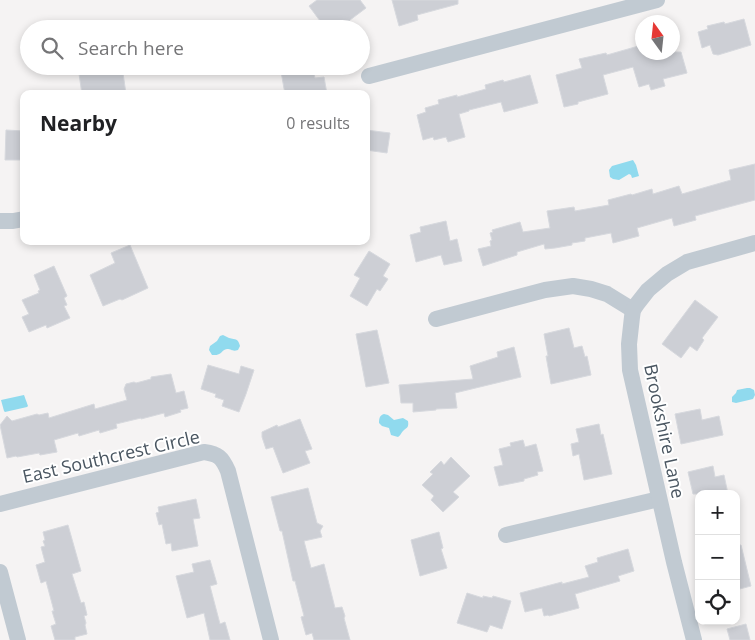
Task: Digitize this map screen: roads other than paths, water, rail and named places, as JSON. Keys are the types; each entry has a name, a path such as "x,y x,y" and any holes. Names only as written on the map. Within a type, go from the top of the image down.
{"street":[{"path":"369,76 657,0"},
{"path":"0,221 20,220"},
{"path":"436,319 545,290 573,286 606,294 633,310 648,290 667,274 686,262 755,243"},
{"name":"Brookshire Lane","path":"633,310 629,344 630,370 659,500 694,640"},
{"name":"East Southcrest Circle","path":"0,504 204,452 216,455 221,459 228,471 271,640"},
{"path":"506,535 659,500"},
{"path":"0,572 18,640"}],"water":[{"path":"633,160 639,176 632,178 629,174 619,180 610,177 609,170 612,166"},
{"path":"223,335 237,340 240,346 238,350 227,349 218,355 212,355 209,350 210,346"},
{"path":"747,388 754,390 755,395 753,399 736,403 732,402 732,397 737,390"},
{"path":"24,395 27,407 4,411 1,400"},
{"path":"384,414 394,420 403,418 408,421 407,427 400,436 391,435 389,428 379,423 380,417"}]}
